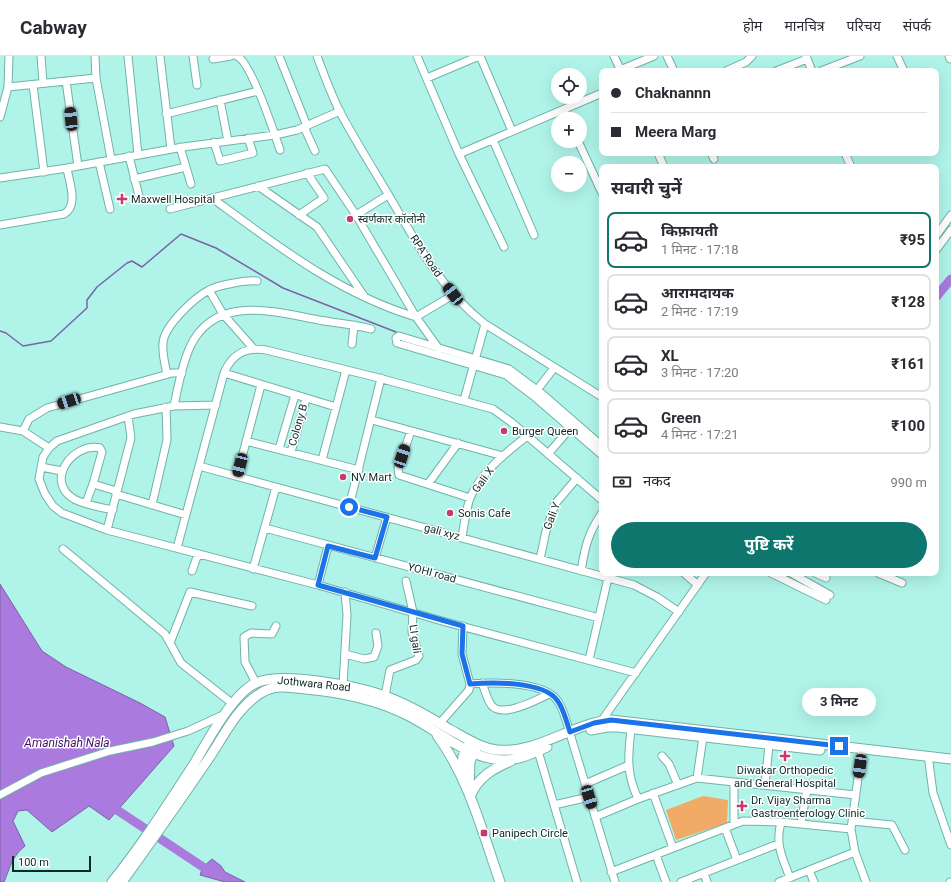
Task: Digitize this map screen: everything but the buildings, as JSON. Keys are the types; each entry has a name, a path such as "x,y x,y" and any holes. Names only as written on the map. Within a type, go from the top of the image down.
{"main road":[{"name":"Jothwara Road","path":"256,683 282,679 343,685 385,696 410,706 440,723 472,747"},
{"path":"122,882 159,817 225,714 248,688 256,683"},
{"name":"Jothwara Road","path":"145,844 168,817 231,724 261,692 271,689 281,687 317,690 370,700 408,715 435,732 472,747"},
{"path":"470,795 477,781 484,776 570,734 602,721 624,722 862,752 951,765"},
{"path":"472,747 496,750 516,750 570,734 607,727 769,744 951,759"},
{"path":"435,732 449,752 470,795 500,882"},
{"path":"472,747 501,760 519,758"},
{"path":"461,776 462,764 472,747"},
{"path":"470,795 468,771 472,747"},
{"path":"112,882 145,844"}],"street":[{"path":"0,117 8,87 9,56"},
{"path":"41,56 43,84"},
{"path":"95,56 96,78 111,159"},
{"path":"128,56 138,155"},
{"path":"160,56 171,149"},
{"path":"193,56 197,85"},
{"path":"213,59 231,56"},
{"path":"236,56 245,63 258,91 280,150"},
{"path":"279,56 315,151"},
{"name":"RPA Road","path":"317,56 340,111 408,230 453,294 468,312 554,368 599,394"},
{"path":"417,56 459,154 504,247"},
{"path":"427,78 480,56 512,132"},
{"path":"614,56 619,68"},
{"path":"627,68 654,56"},
{"path":"667,56 673,68"},
{"path":"733,68 746,62 752,56"},
{"path":"827,68 845,59 860,56"},
{"path":"897,56 903,68"},
{"path":"783,68 807,57 811,68"},
{"path":"8,87 96,78"},
{"path":"66,81 78,166"},
{"path":"33,85 44,172"},
{"path":"166,114 258,91"},
{"path":"459,154 599,94"},
{"path":"220,100 228,141"},
{"path":"0,178 44,172 180,147 275,135 306,126 340,111"},
{"path":"214,142 220,161 252,153 248,138"},
{"path":"493,140 534,235"},
{"path":"180,147 191,184"},
{"path":"581,148 599,186"},
{"path":"129,156 139,196"},
{"path":"99,162 110,209"},
{"path":"134,179 186,167"},
{"path":"0,225 64,214 70,210 73,205 67,168"},
{"path":"170,209 325,169 356,215 416,317 439,348 443,356"},
{"path":"299,214 324,198 307,173"},
{"path":"258,186 317,227 365,297"},
{"path":"356,215 388,195"},
{"path":"212,198 280,248 339,286 385,306 416,317"},
{"path":"939,232 951,215"},
{"path":"939,246 951,230"},
{"path":"167,374 163,342 174,321 193,302 209,290 246,280 257,281"},
{"path":"209,290 223,314 253,348"},
{"path":"416,317 453,294"},
{"path":"174,406 190,346 201,331 214,319 223,314 234,310 280,311 371,329"},
{"path":"464,400 485,324"},
{"path":"352,344 354,325"},
{"path":"474,362 443,356 397,343 395,340 399,336 439,348 515,377 537,390 599,452"},
{"path":"177,548 224,373 228,364 236,356 241,352 253,348 381,378 493,409 599,497"},
{"path":"537,390 554,368"},
{"path":"322,460 346,370"},
{"path":"23,431 29,419 47,408 172,372 182,373"},
{"path":"224,373 260,386 336,407"},
{"path":"515,377 573,425 599,444"},
{"path":"349,507 372,420 381,378"},
{"path":"237,476 260,386"},
{"path":"279,449 295,395"},
{"name":"Colony B","path":"291,452 306,399"},
{"path":"216,405 166,407 128,416 66,437 49,448 43,457 39,480 45,494 53,506 62,513 107,530 345,592 636,673"},
{"path":"152,505 167,440 166,407"},
{"path":"107,530 131,438 128,416"},
{"path":"372,420 503,456"},
{"path":"548,454 573,425"},
{"path":"0,427 23,431 49,448"},
{"path":"411,431 398,468 399,475 470,498"},
{"name":"Gali X","path":"462,537 470,498 481,480 503,456 527,436"},
{"path":"246,441 359,470"},
{"path":"428,484 458,443"},
{"path":"86,504 102,452 100,448 96,447 83,450 66,462 60,478 62,487 67,494 74,499 86,504 112,510"},
{"name":"gali xyz","path":"200,466 599,576"},
{"path":"41,467 62,471"},
{"name":"Gali Y","path":"540,559 546,531 555,504 576,478"},
{"path":"93,484 152,505 186,515"},
{"path":"253,569 276,487"},
{"path":"375,558 387,517"},
{"path":"581,571 587,539 599,518"},
{"name":"YOHI road","path":"265,528 599,618"},
{"path":"318,585 328,546"},
{"path":"63,549 165,634 180,663 233,704"},
{"path":"192,570 198,554"},
{"name":"gali xyz","path":"600,576 644,590 679,612"},
{"path":"688,576 698,585"},
{"path":"596,729 704,576"},
{"path":"778,576 828,597 796,576"},
{"path":"822,576 826,578"},
{"path":"885,576 902,583"},
{"path":"589,660 608,578"},
{"path":"406,581 414,612"},
{"path":"170,643 190,592 252,606"},
{"path":"343,685 347,615 345,592"},
{"name":"LI gali","path":"385,696 390,670 418,658 412,632 414,612"},
{"path":"256,683 245,662 244,637 251,633 272,634 276,626"},
{"path":"440,723 467,694 470,684 462,654 463,626"},
{"path":"345,654 364,660 374,657 378,646 376,632"},
{"path":"482,683 493,707 500,710 508,710 549,694"},
{"path":"470,684 520,684 530,686 555,697 561,706 615,882"},
{"path":"0,795 41,773 110,751 153,742 188,731 225,714"},
{"path":"631,729 629,765 630,781 638,799"},
{"path":"697,778 703,737"},
{"path":"765,785 769,744"},
{"path":"538,750 578,882"},
{"path":"862,752 851,829 855,852 866,882"},
{"path":"662,756 669,764 678,784"},
{"path":"929,762 933,793 951,845"},
{"path":"585,784 629,765"},
{"path":"595,817 653,793 697,778 856,795"},
{"path":"734,782 734,823"},
{"path":"801,824 807,789"},
{"path":"653,793 673,848"},
{"path":"554,805 589,797"},
{"path":"611,872 742,821 781,822 851,829"},
{"path":"852,821 892,825 905,850"},
{"path":"781,822 777,834 778,844 790,878"},
{"path":"725,828 737,860"},
{"path":"681,882 778,844"},
{"path":"779,882 855,852"},
{"path":"656,855 666,882"},
{"path":"809,870 814,882"},
{"path":"704,873 707,882"}],"shaded area":[{"path":"703,796 728,800 727,823 676,840 666,810"}],"water":[{"name":"Amanishah Nala","path":"0,584 42,651 66,667 140,703 165,717 174,746 109,820 89,806 52,832 27,810 18,811 13,821 25,846 14,858 4,882 0,882"},
{"path":"212,859 221,866 225,872 245,882 225,882 200,875 203,867"}],"waterway":[{"path":"0,331 6,333 23,346 51,341 87,308 87,300 97,287 127,263 132,261 142,267 181,234 216,248 283,288 396,332"},
{"path":"939,293 951,279"},
{"path":"117,810 203,867"}],"place":[{"name":"Maxwell Hospital","path":"122,199"},
{"name":"स्वर्णकार कॉलोनी","path":"350,219"},
{"name":"Burger Queen","path":"504,431"},
{"name":"NV Mart","path":"343,477"},
{"name":"Sonis Cafe","path":"450,513"},
{"name":"Diwakar Orthopedic and General Hospital","path":"785,756"},
{"name":"Dr. Vijay Sharma Gastroenterology Clinic","path":"742,806"},
{"name":"Panipech Circle","path":"484,833"}],"route":[{"path":"349,507 387,517 375,558 328,546 318,585 463,626 461,638 462,654 470,684 520,684 530,686 555,697 561,706 570,732 587,725 611,720 839,746"}]}
